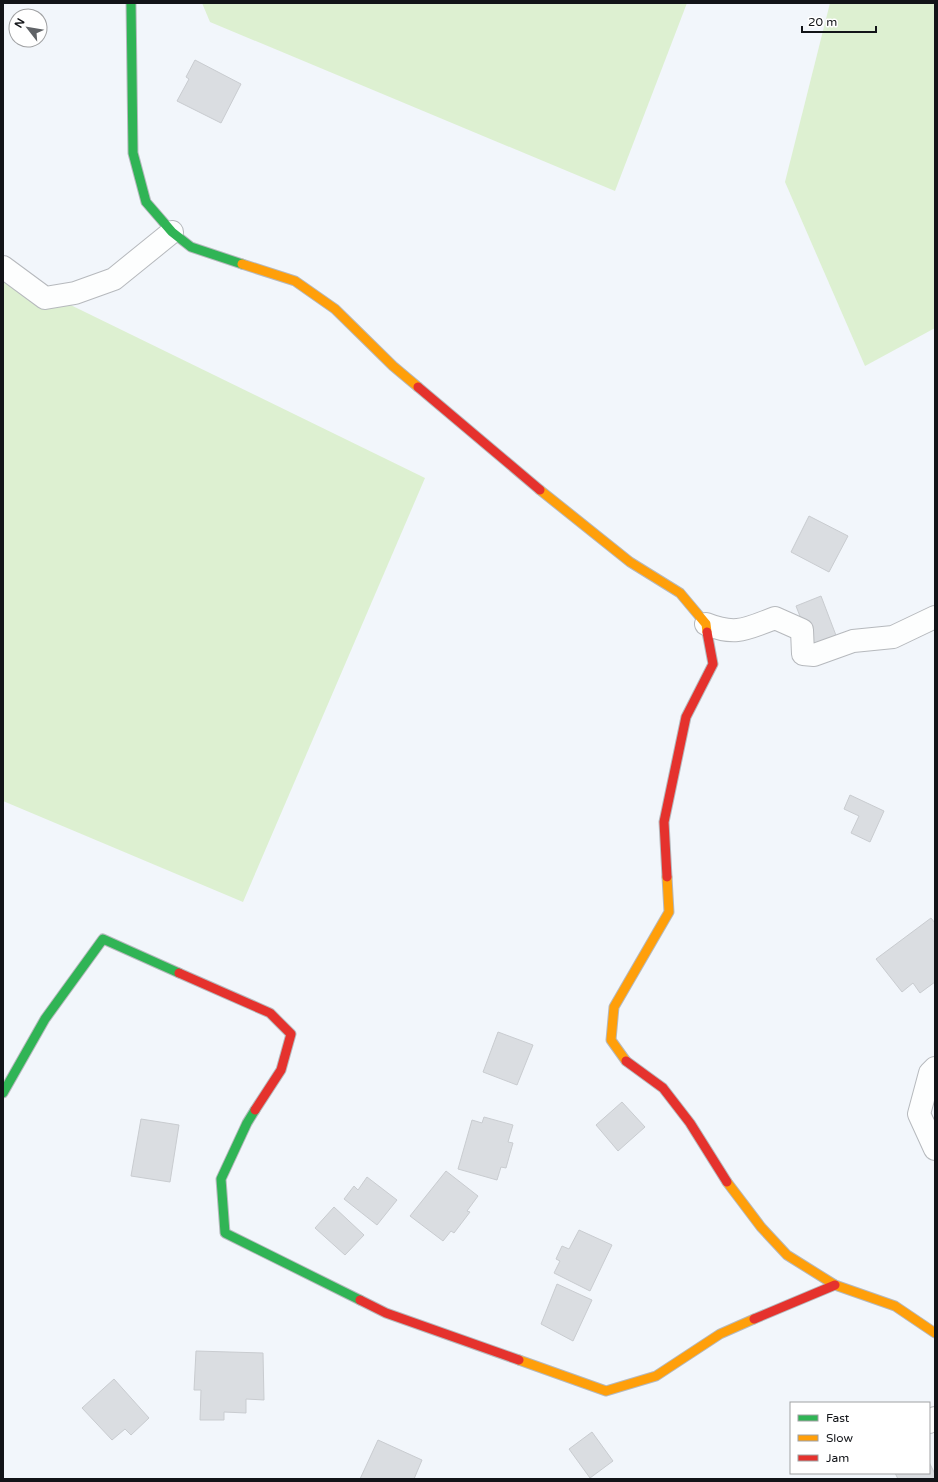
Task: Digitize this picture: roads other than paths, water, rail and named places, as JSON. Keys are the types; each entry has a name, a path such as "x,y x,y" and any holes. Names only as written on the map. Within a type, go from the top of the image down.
{"street":[{"path":"131,3 133,153 146,202 172,232 191,247 295,281 335,309 393,366 497,455 630,562 680,594 706,624 722,631 743,630 774,618 802,630 803,654 814,655 853,641 893,637 935,617"},
{"path":"3,267 45,298 67,294 114,279 172,232"},
{"path":"706,624 712,664 686,717 664,822 669,912 614,1007 611,1040 624,1060 663,1088 690,1123 728,1184 761,1227 787,1255 835,1285 895,1306 935,1333"},
{"path":"3,1093 45,1019 103,939 270,1013 291,1034 281,1070 247,1123 221,1179 225,1232 386,1313 606,1391 656,1376 720,1334 788,1303 835,1285"},
{"path":"935,1068 930,1073 919,1114 935,1149"}]}
